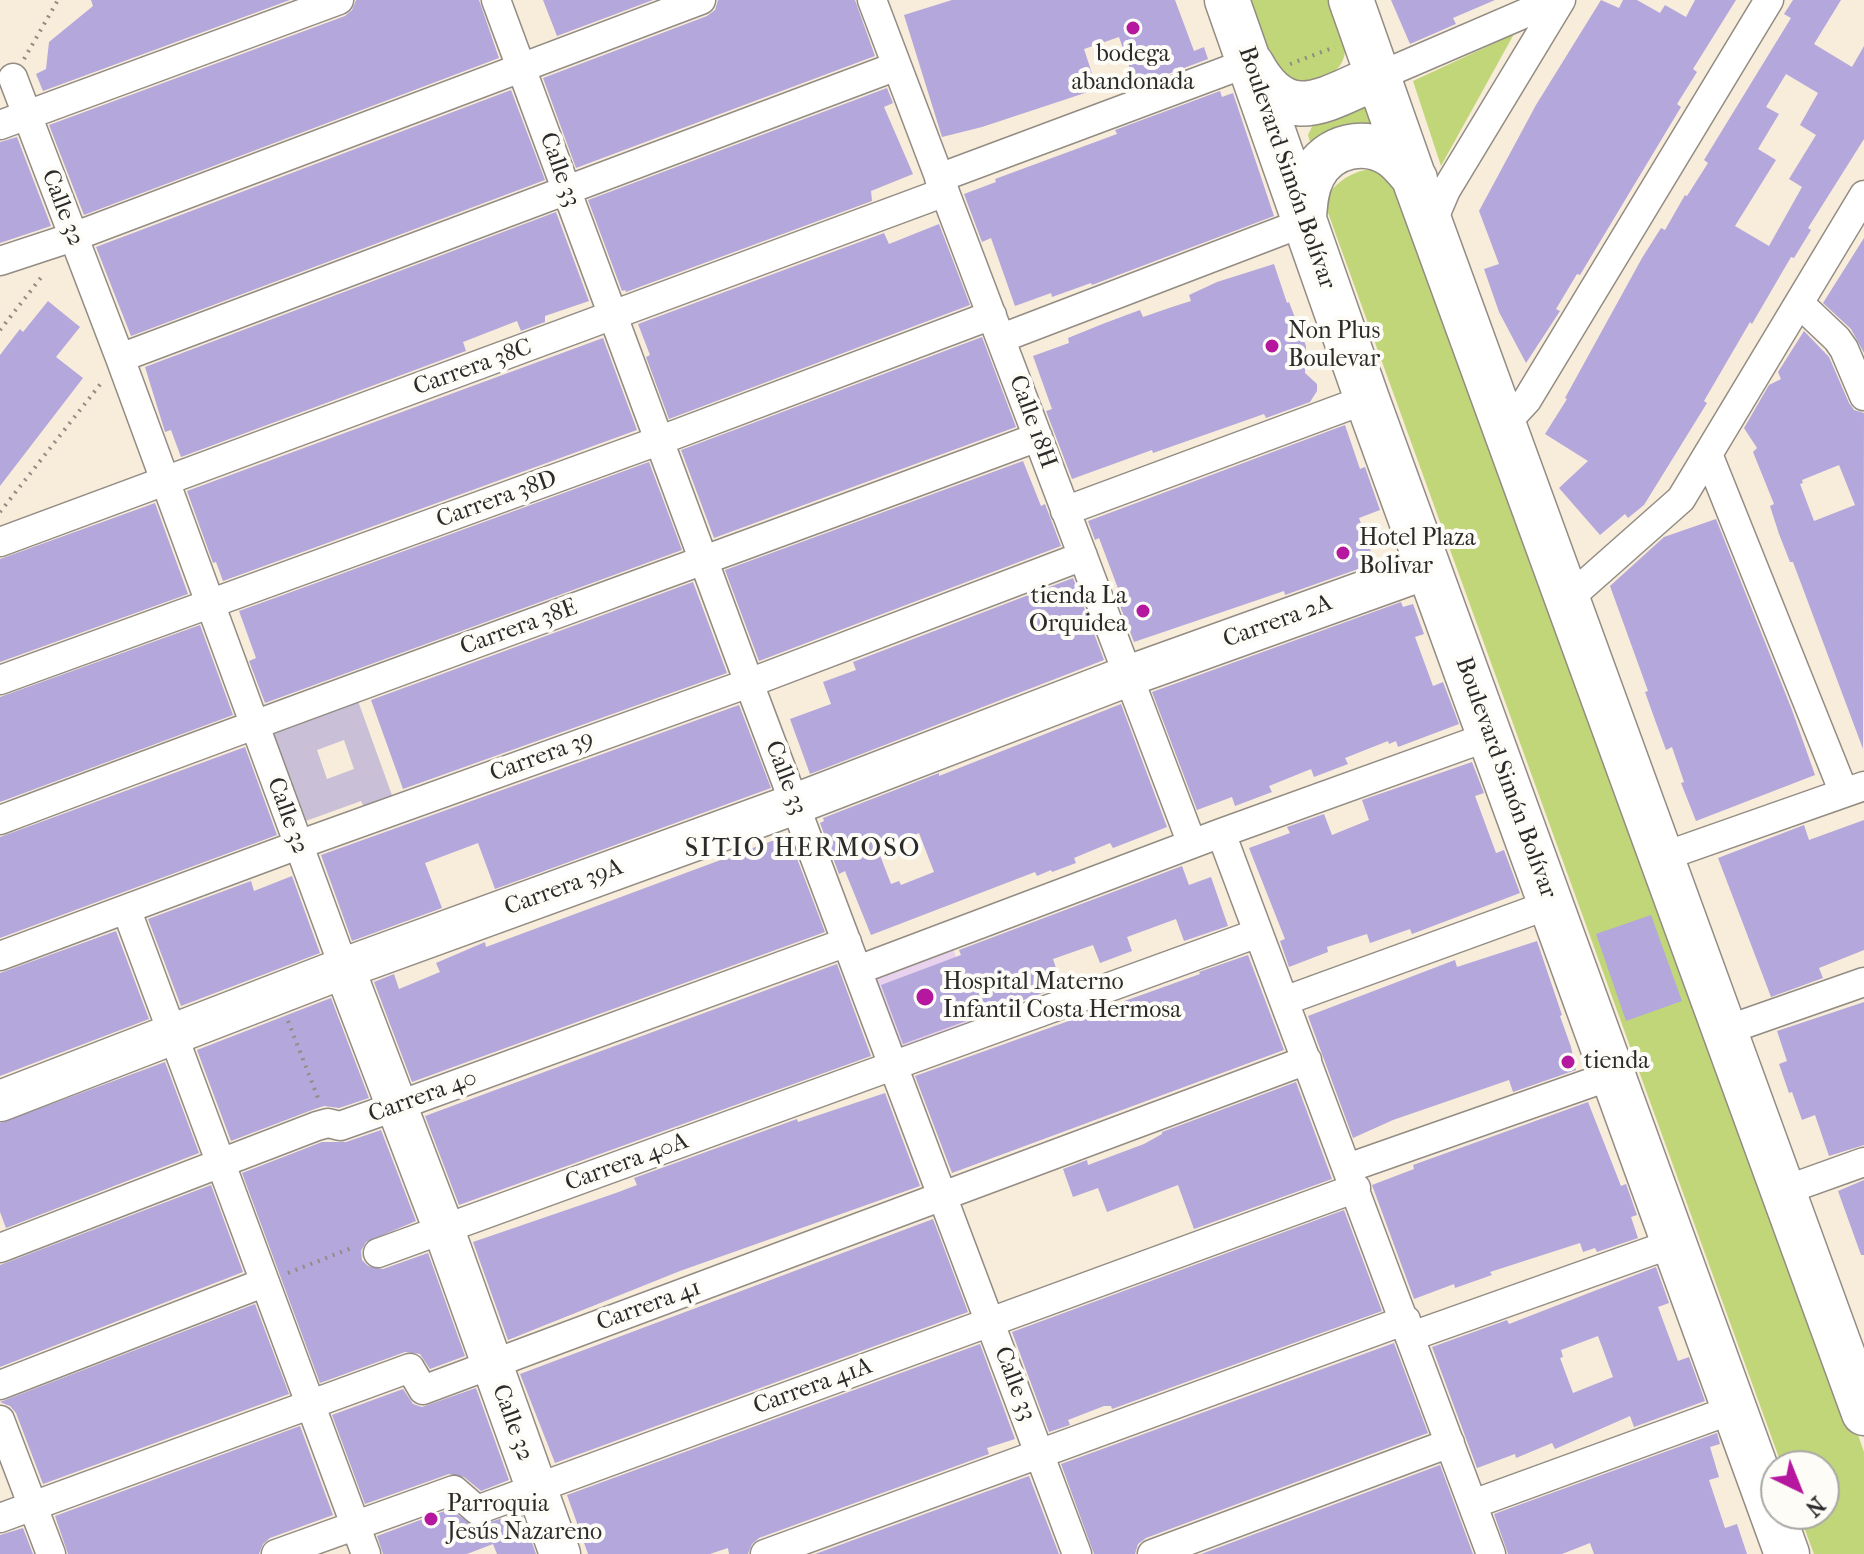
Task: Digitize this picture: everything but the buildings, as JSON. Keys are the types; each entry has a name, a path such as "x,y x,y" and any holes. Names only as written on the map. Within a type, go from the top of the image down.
{"highway":[{"name":"Boulevard Simón Bolívar","path":"1227,0 1265,63 1304,220 1787,1554"},
{"path":"1351,0 1783,1191 1854,1357 1864,1413"},
{"path":"1265,63 1264,87 1283,100 1298,104 1314,104 1377,77"},
{"path":"1304,220 1312,176 1320,165 1341,149 1367,146 1380,149 1392,155 1415,179"}],"street":[{"path":"0,125 339,0"},
{"name":"Calle 33","path":"496,0 658,441 1077,1554"},
{"path":"0,261 73,237 701,0"},
{"path":"1377,77 1559,0"},
{"path":"1431,225 1446,190 1559,0"},
{"path":"1504,425 1527,400 1769,0"},
{"name":"Calle 18H","path":"877,1 897,66 1192,844"},
{"name":"Carrera 38C","path":"0,542 614,316 1231,69 1265,63"},
{"path":"120,358 897,66"},
{"name":"Calle 32","path":"13,78 444,1230 560,1554"},
{"path":"1568,599 1681,499 1864,195"},
{"name":"Carrera 38D","path":"0,680 658,441 1304,220"},
{"path":"1799,303 1844,349 1864,396"},
{"path":"1065,511 1367,399"},
{"name":"Carrera 38E","path":"0,820 1038,437"},
{"path":"1662,857 1854,789 1708,454"},
{"name":"Carrera 39","path":"0,956 749,683 1083,556"},
{"name":"Carrera 2A","path":"1128,676 1429,568"},
{"name":"Carrera 39A","path":"0,1101 344,968 795,804 1128,676"},
{"path":"858,970 1221,833 1490,736"},
{"path":"1221,833 1409,1328 1491,1554"},
{"path":"1284,1001 1551,904"},
{"path":"127,911 366,1554"},
{"name":"Carrera 40A","path":"378,1253 1258,933"},
{"name":"Carrera 40","path":"0,1248 220,1162 328,1123 340,1126 397,1106 847,942"},
{"path":"1724,1031 1864,982"},
{"name":"Carrera 41","path":"0,1518 410,1368 423,1390 1307,1060"},
{"name":"Carrera 41A","path":"276,1554 454,1490 477,1510 536,1489 991,1321 1613,1075"},
{"path":"1783,1191 1864,1162"},
{"path":"765,1554 1040,1453 1409,1328 1674,1243"},
{"path":"0,1385 263,1283"},
{"path":"1473,1504 1734,1409"},
{"path":"0,1420 51,1554"},
{"path":"1152,1554 1450,1443"}],"path":[{"path":"13,78 58,0"},
{"path":"1265,63 1340,46"},
{"path":"0,330 73,237"},
{"path":"0,512 120,358"},
{"path":"277,994 328,1123"},
{"path":"263,1283 361,1244 378,1253"}],"shaded area":[{"path":"358,701 393,798 365,809 361,801 303,822 271,734","holes":["344,740 354,769 327,779 317,750"]},
{"name":"Hospital Materno Infantil Costa Hermosa","path":"951,943 979,1021 898,1051 870,973"}],"green space":[{"path":"1243,0 1331,0 1345,43 1340,65 1324,78 1302,81 1280,76"},
{"path":"1514,34 1441,166 1413,81"},
{"path":"1368,96 1378,125 1342,128 1312,148 1308,135 1318,114"},
{"path":"1381,168 1397,176 1716,1029 1864,1452 1864,1554 1814,1554 1805,1530 1840,1530 1840,1450 1776,1450 1323,199 1348,176"}],"place":[{"name":"bodega abandonada","path":"1133,28"},
{"name":"Non Plus Boulevar","path":"1272,346"},
{"name":"Hotel Plaza Bolivar","path":"1343,553"},
{"name":"tienda La Orquidea","path":"1143,611"},
{"name":"Hospital Materno Infantil Costa Hermosa","path":"925,997"},
{"name":"tienda","path":"1568,1062"},
{"name":"Parroquia Jesús Nazareno","path":"431,1519"}],"district":[{"name":"SITIO HERMOSO","path":"803,850"}]}
